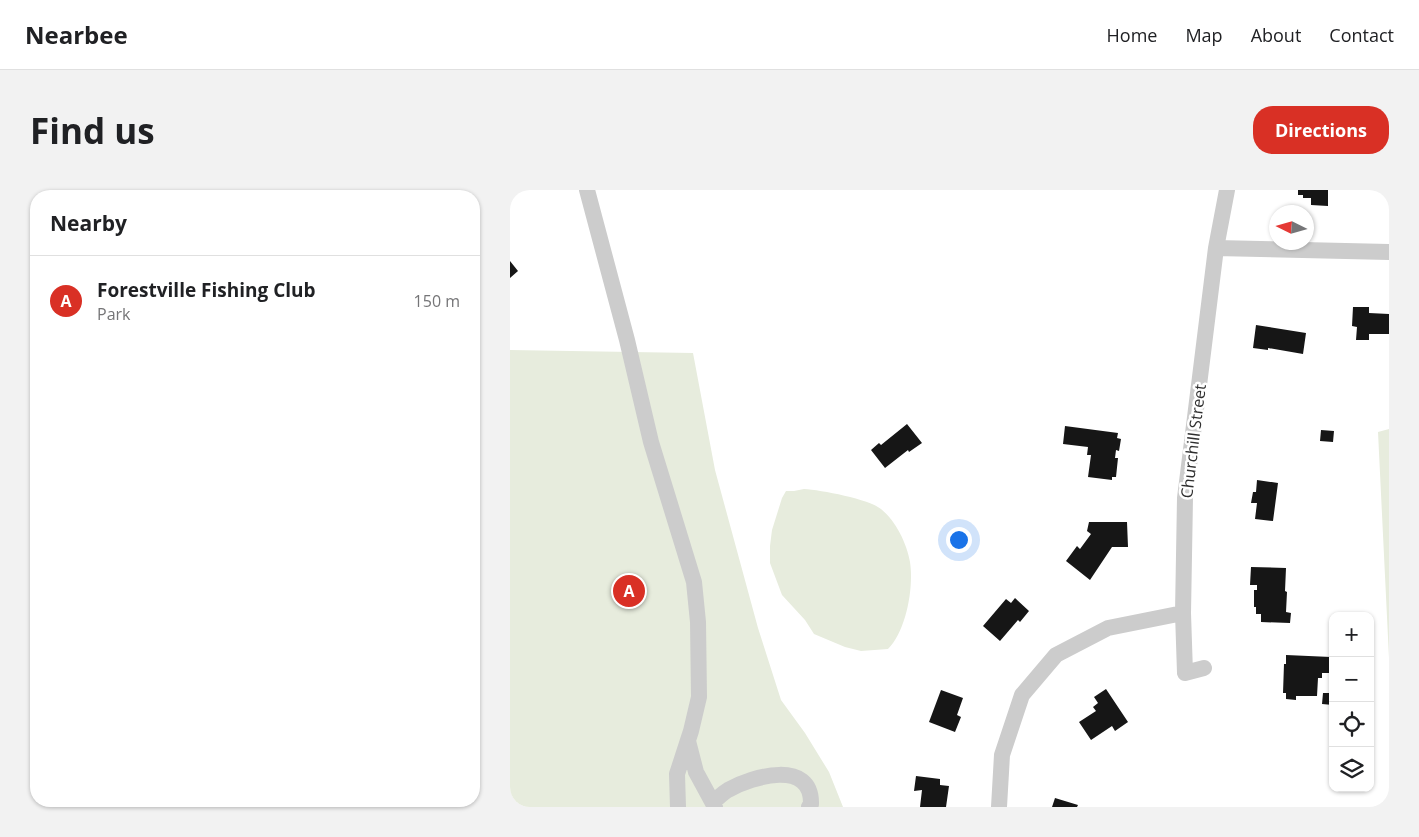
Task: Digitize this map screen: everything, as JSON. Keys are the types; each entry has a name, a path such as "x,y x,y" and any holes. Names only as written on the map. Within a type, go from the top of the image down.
{"street":[{"path":"587,190 628,340 651,442 694,582 698,622 699,697 688,741 677,774 678,807"},
{"name":"Churchill Street","path":"1204,668 1184,673 1185,498 1216,248 1228,190"},
{"path":"1216,248 1389,252"},
{"path":"999,807 1002,755 1022,696 1056,656 1108,628 1183,613"},
{"path":"688,741 696,772 714,805 727,791 745,782 771,776 794,775 805,782 812,794 812,804 809,807"}],"shaded area":[{"path":"510,350 693,353 715,470 758,628 781,700 805,733 829,772 843,807 510,807"},
{"path":"1389,429 1389,658 1378,432"},
{"path":"804,489 822,491 875,505 886,514 900,533 910,562 910,596 900,631 888,649 861,651 845,647 814,634 805,620 782,595 770,563 772,530 786,491"}],"building":[{"path":"1298,190 1328,190 1328,206 1311,205 1311,198 1303,198 1303,195 1298,195"},
{"path":"510,261 518,271 510,278"},
{"path":"1353,307 1369,307 1369,313 1389,314 1389,334 1369,334 1369,340 1356,340 1357,327 1352,326"},
{"path":"1256,325 1306,333 1303,354 1268,348 1268,350 1253,348"},
{"path":"907,424 922,443 909,452 908,450 885,468 871,450 879,443 881,445"},
{"path":"1065,426 1118,433 1117,438 1121,439 1119,451 1116,450 1115,458 1118,458 1116,477 1112,477 1112,480 1088,477 1091,455 1087,455 1088,447 1063,444"},
{"path":"1321,430 1334,431 1333,442 1320,441"},
{"path":"1257,480 1278,483 1273,521 1255,519 1257,503 1251,503 1253,492 1256,492"},
{"path":"1089,522 1127,522 1128,547 1112,547 1090,580 1066,561 1077,546 1080,549 1091,534 1087,531"},
{"path":"1251,567 1286,568 1286,612 1291,613 1290,623 1261,622 1261,614 1256,614 1256,607 1254,607 1254,590 1257,590 1257,585 1250,585"},
{"path":"1015,598 1029,611 1020,622 1018,620 1000,641 983,626 1006,599 1011,603"},
{"path":"1286,655 1329,657 1329,673 1322,673 1322,678 1318,678 1317,696 1296,696 1296,700 1286,699 1286,693 1283,693 1284,664 1286,664"},
{"path":"1106,689 1128,722 1115,731 1112,726 1091,740 1079,722 1096,711 1093,707 1098,703 1094,697"},
{"path":"941,690 963,698 957,715 961,717 955,732 929,722"},
{"path":"1323,693 1329,693 1329,705 1322,704"},
{"path":"916,776 940,779 940,785 949,786 946,807 920,807 922,790 914,791"},
{"path":"1055,798 1078,805 1077,807 1052,807"}],"place":[{"name":"Forestville Fishing Club","path":"629,591"}]}
